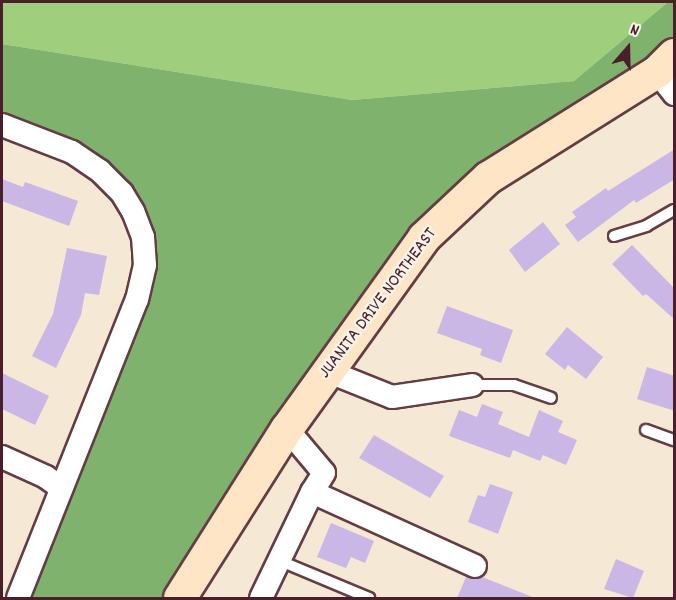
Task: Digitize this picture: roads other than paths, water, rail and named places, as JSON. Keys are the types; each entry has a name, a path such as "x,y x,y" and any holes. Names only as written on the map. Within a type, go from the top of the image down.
{"main road":[{"name":"JUANITA DRIVE NORTHEAST","path":"180,598 287,429 424,238 488,178 669,74"}],"street":[{"path":"2,125 72,152 100,171 122,193 142,237 145,265 137,299 18,598"},
{"path":"327,371 392,397 472,385"},
{"path":"261,598 277,559 324,473 287,429"},
{"path":"2,457 46,477 61,489"},
{"path":"312,492 475,566"}],"lane":[{"path":"614,236 646,226 675,210"},
{"path":"472,385 514,385 551,398"},
{"path":"646,430 675,440"},
{"path":"277,559 369,598"}]}
